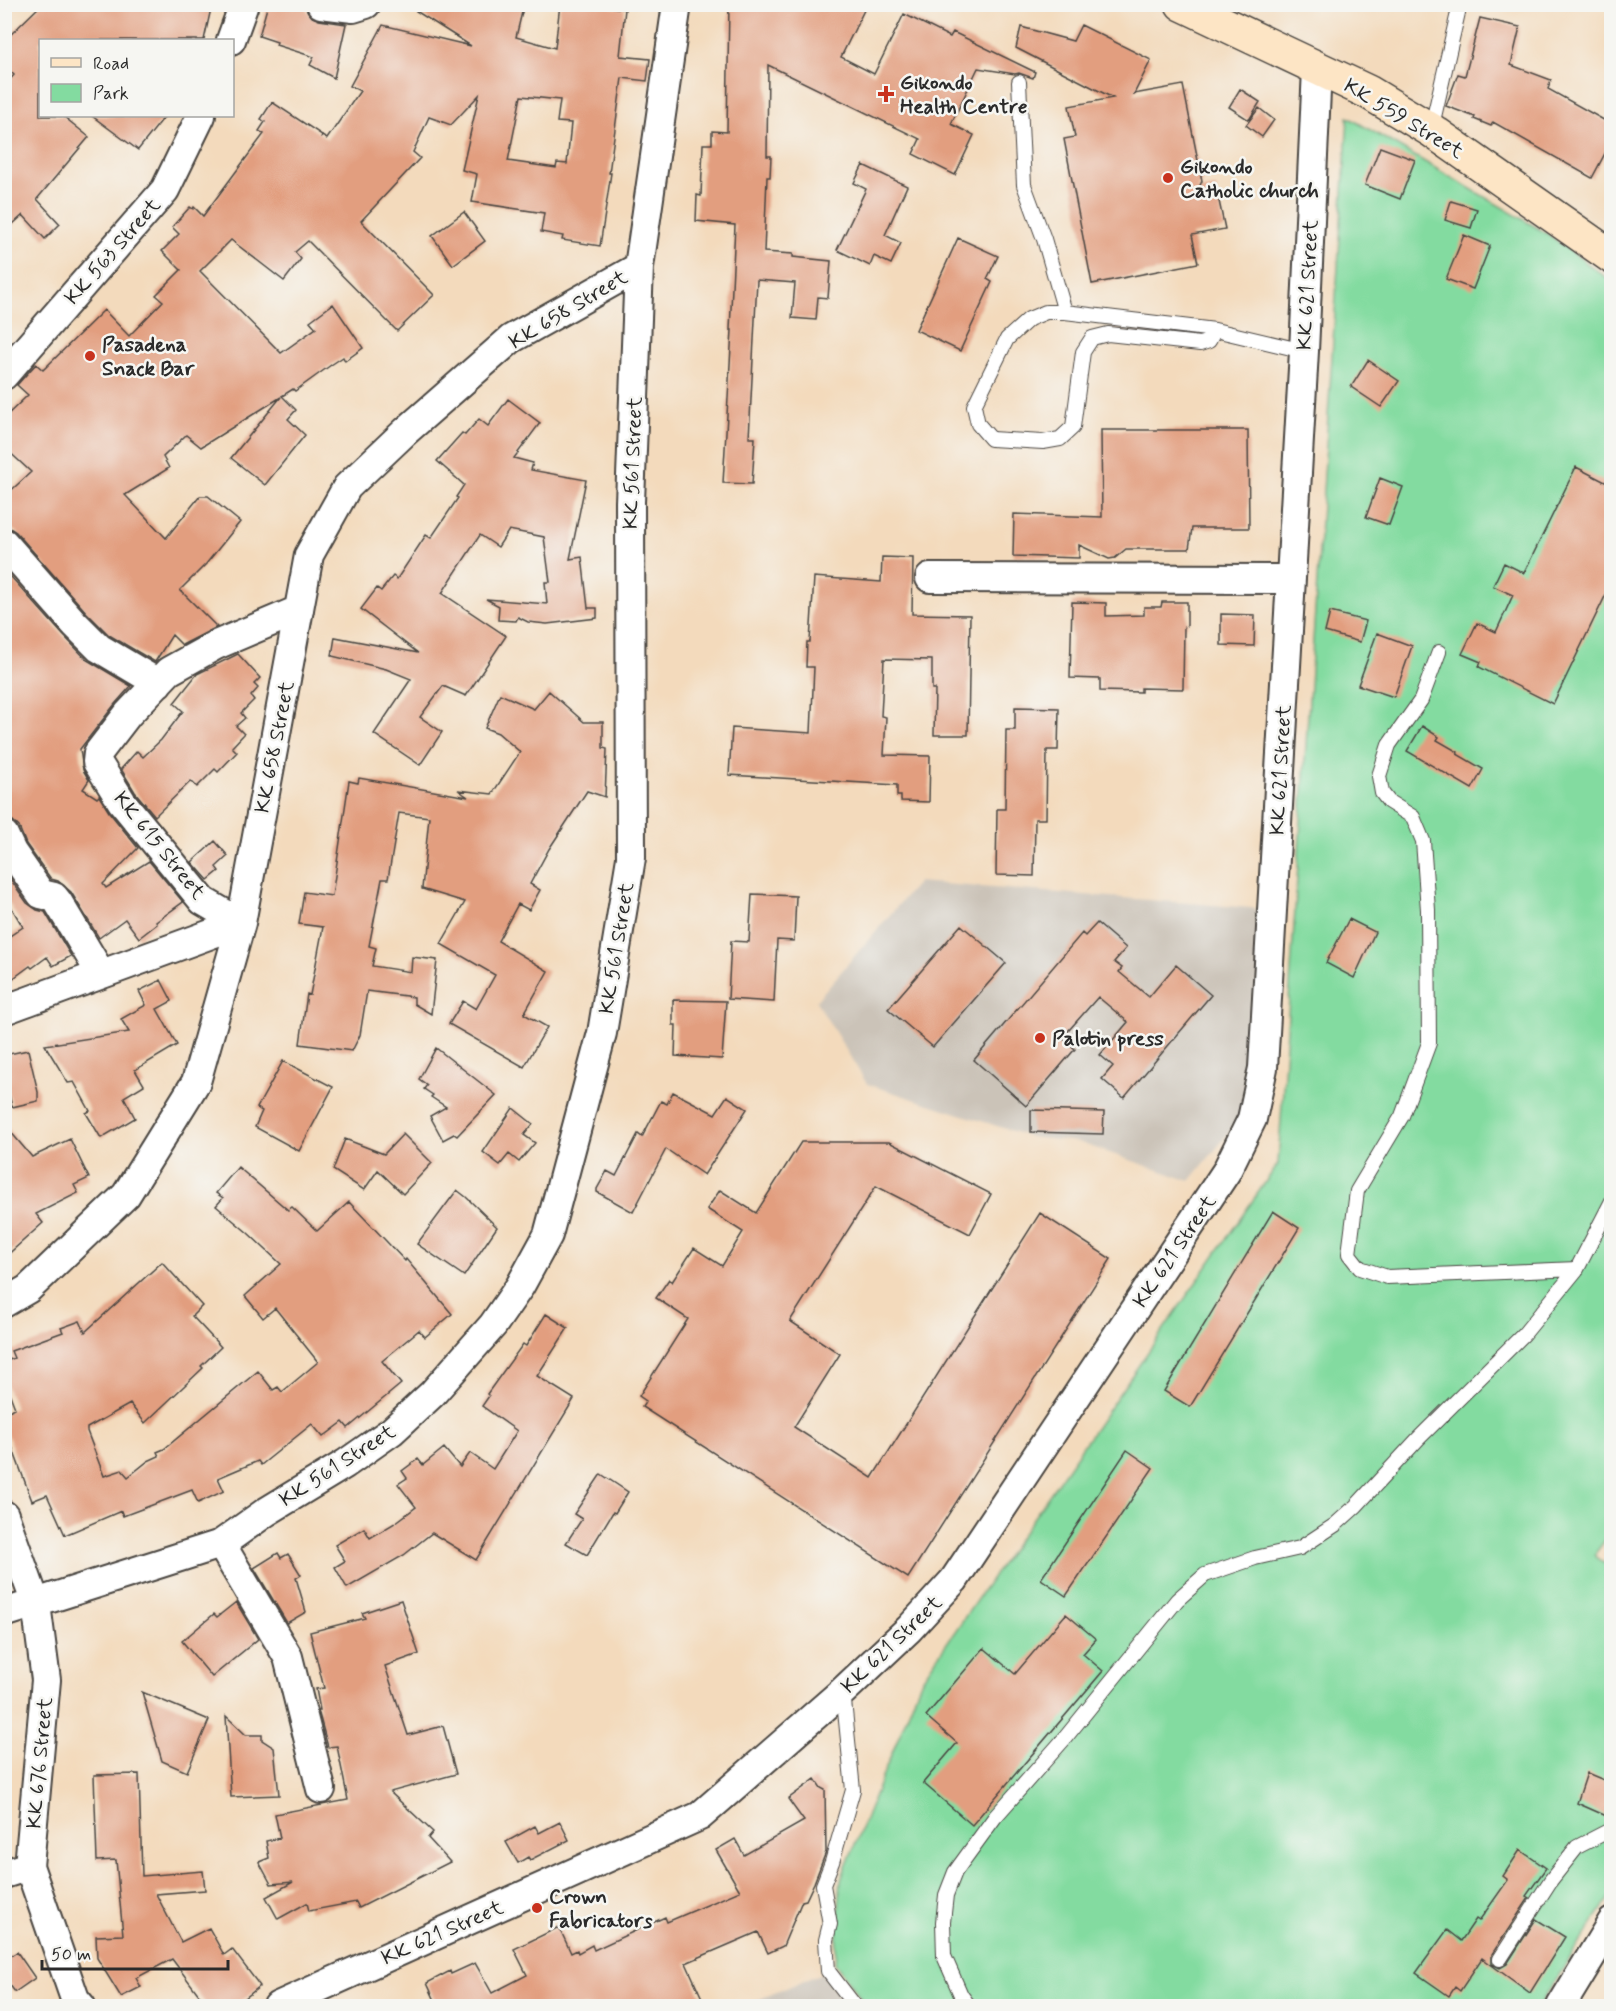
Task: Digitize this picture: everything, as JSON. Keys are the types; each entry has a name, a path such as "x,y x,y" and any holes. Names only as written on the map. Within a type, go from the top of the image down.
{"main road":[{"name":"KK 559 Street","path":"1182,4 1368,92 1431,130 1611,257"}],"street":[{"path":"231,39 244,4"},
{"path":"321,4 353,8 366,4"},
{"name":"KK 561 Street","path":"4,1614 221,1544 266,1512 393,1431 432,1394 494,1326 520,1286 548,1235 602,1034 631,858 630,502 639,267 677,4"},
{"name":"KK 621 Street","path":"278,2007 700,1816 843,1691 909,1629 954,1580 1226,1172 1252,1119 1263,1068 1304,351 1317,69"},
{"name":"KK 563 Street","path":"4,375 165,190 201,117"},
{"name":"KK 658 Street","path":"4,1303 28,1289 126,1195 196,1082 241,923 309,555 347,487 406,431 511,339 639,267"},
{"path":"4,543 99,648 158,683"},
{"path":"930,578 1291,579"},
{"name":"KK 615 Street","path":"241,923 203,901 122,802 97,762 98,753 128,714 170,672 216,645 299,610"},
{"path":"4,835 12,852 41,894 54,897 58,902 102,974"},
{"path":"4,1010 241,923"},
{"name":"KK 676 Street","path":"4,1515 36,1604 46,1680 17,1870 75,2000 81,2007"},
{"path":"221,1544 288,1658 321,1789"},
{"path":"1562,2007 1611,1922"}],"lane":[{"path":"1431,130 1460,4"},
{"path":"1019,81 1024,185 1044,239 1065,312"},
{"path":"1215,330 1209,341 1200,344 1108,334 1092,338 1083,352 1073,428 1060,439 1043,442 991,439 978,424 974,406 1007,339 1029,319 1046,312 1065,312 1215,330 1304,351"},
{"path":"1439,652 1421,700 1389,745 1379,776 1382,793 1389,802 1413,817 1423,841 1428,910 1429,1043 1402,1116 1357,1191 1349,1254 1360,1268 1387,1277 1577,1269"},
{"path":"969,2007 961,1995 944,1956 943,1922 946,1894 955,1872 995,1817 1065,1738 1177,1600 1205,1575 1256,1558 1300,1548 1335,1525 1356,1506 1418,1439 1524,1334 1577,1269 1611,1201"},
{"path":"843,1691 853,1790 823,1886 830,1924 826,1940 828,1971 855,2007"},
{"path":"1500,1959 1551,1880 1577,1847 1611,1829"}],"shaded area":[{"path":"918,882 1264,909 1256,1099 1190,1181 1078,1142 1031,1137 867,1084 816,1001"},
{"path":"822,1973 847,2006 743,2006"}],"green space":[{"path":"1348,117 1546,233 1611,281 1612,1531 1594,1555 1611,1568 1611,1895 1539,2006 866,2006 835,1963 841,1879 922,1679 1278,1164"}],"building":[{"path":"42,4 212,4 204,39 39,39 39,117 64,117 89,137 37,199 60,224 45,239 23,215 4,232 4,86 14,75 4,65 4,41"},
{"path":"268,4 296,4 305,7 312,17 319,20 346,24 334,78 310,65 314,57 276,45 277,42 259,36"},
{"path":"405,4 509,4 523,8 516,37 555,48 560,4 589,4 625,9 620,56 650,59 647,81 622,78 600,246 562,240 563,236 541,232 544,213 472,202 477,174 462,170 479,95 451,125 429,117 413,152 420,158 361,221 434,295 397,331 308,241 295,252 301,259 284,281 231,240 200,271 281,353 316,328 310,321 333,304 363,348 345,361 343,357 295,391 293,389 282,396 296,410 288,419 305,435 265,485 231,458 281,397 201,447 186,435 163,457 169,468 125,495 166,538 200,496 208,496 240,522 206,564 180,590 217,627 182,645 172,635 155,662 109,635 16,532 4,527 4,497 31,472 4,447 4,418 28,395 17,385 36,364 43,370 104,310 129,336 163,301 156,295 181,270 162,251 179,234 172,227 190,207 193,209 194,207 203,216 264,134 259,131 265,122 261,119 272,102 322,135 321,138 322,136 327,139 360,91 350,86 383,25 471,46","holes":["521,96 560,100 557,122 571,123 567,164 557,163 556,168 508,161"]},
{"path":"729,4 867,4 841,57 874,74 904,14 950,37 953,32 1035,72 1033,78 1019,73 978,68 951,124 974,135 955,175 913,154 920,139 768,65 767,156 771,156 770,177 767,177 764,252 793,254 793,257 831,261 828,298 818,297 816,320 792,318 795,283 757,280 749,438 755,438 752,484 723,483 732,330 730,330 735,225 696,221 697,195 701,196 703,144 712,144 712,131 727,132"},
{"path":"1480,18 1520,27 1511,65 1551,80 1548,89 1611,124 1611,142 1592,178 1493,122 1491,126 1446,106 1458,74 1465,76"},
{"path":"1081,25 1151,60 1134,94 1183,85 1202,181 1198,190 1216,187 1225,229 1192,235 1198,263 1092,284 1064,139 1075,137 1069,106 1113,98 1016,48 1021,27 1073,41"},
{"path":"1240,89 1260,102 1249,120 1229,107"},
{"path":"1259,108 1274,120 1262,137 1246,125"},
{"path":"93,117 164,117 138,150"},
{"path":"1380,147 1415,160 1400,199 1365,185"},
{"path":"863,165 907,186 885,235 901,243 891,264 874,256 870,266 837,250 866,189 854,183"},
{"path":"1451,201 1477,209 1471,228 1445,220"},
{"path":"464,212 485,241 453,265 432,236"},
{"path":"1464,235 1490,246 1473,289 1446,279"},
{"path":"958,238 998,256 987,279 992,282 960,351 916,330"},
{"path":"1368,360 1399,381 1381,407 1351,387"},
{"path":"508,399 540,423 514,458 533,463 531,470 586,480 570,559 582,557 588,608 597,608 597,618 547,624 528,622 518,617 516,621 498,620 499,606 486,599 547,604 545,582 550,582 544,537 509,530 498,547 480,535 442,593 506,636 466,696 443,686 420,717 442,732 420,765 374,734 411,679 386,669 332,656 335,637 418,653 361,609 377,588 381,591 393,576 397,579 426,535 431,538 458,498 456,497 464,485 437,461 462,433 465,435 479,419 488,426"},
{"path":"1101,430 1248,430 1249,528 1192,528 1189,549 1126,549 1115,558 1109,559 1079,545 1079,558 1013,556 1014,514 1102,517"},
{"path":"1576,467 1611,485 1611,584 1553,704 1479,667 1481,662 1462,654 1477,623 1496,632 1513,595 1493,586 1504,563 1524,573"},
{"path":"1380,478 1403,487 1389,525 1366,517"},
{"path":"882,557 913,558 912,614 970,615 968,735 934,735 935,689 932,689 932,660 884,659 881,716 886,717 884,755 930,756 929,802 901,801 901,796 897,796 897,785 729,775 732,728 811,733 814,667 806,667 814,577 881,582"},
{"path":"4,569 87,660 131,686 80,749 83,770 89,780 83,789 97,798 99,796 138,848 103,884 106,888 149,861 183,902 139,938 125,919 99,938 71,892 58,881 51,879 26,844 19,827 13,821 4,819"},
{"path":"1072,602 1106,603 1106,616 1144,615 1144,607 1161,607 1162,602 1187,602 1187,626 1184,627 1183,689 1141,688 1141,692 1100,691 1100,679 1070,678"},
{"path":"1330,612 1366,621 1360,642 1325,632"},
{"path":"1221,614 1255,615 1254,646 1221,645"},
{"path":"1377,633 1412,646 1394,697 1358,685"},
{"path":"238,654 260,678 254,684 258,688 251,696 254,700 241,713 245,718 236,726 244,734 232,747 237,752 218,772 215,769 197,787 191,781 155,816 135,792 121,769 137,751 143,757 161,740 183,711 174,703 197,674"},
{"path":"549,691 584,722 603,722 603,748 607,749 605,797 587,791 549,849 530,884 540,890 529,910 518,904 498,941 548,971 524,1014 547,1027 524,1067 449,1024 463,1001 476,1009 495,975 441,944 465,902 422,889 429,817 399,813 388,879 382,879 369,946 376,948 372,966 411,972 412,957 437,960 431,1014 414,1004 414,997 367,991 360,1035 352,1051 300,1044 307,994 310,995 323,927 299,924 304,892 332,896 349,781 358,783 359,778 468,797 458,790 492,794 520,752 498,733 485,728 500,694 534,709"},
{"path":"1015,707 1059,708 1058,750 1047,750 1046,819 1035,819 1034,876 996,875 997,809 1005,809 1006,730 1015,730"},
{"path":"1422,726 1439,737 1437,740 1483,769 1472,789 1407,751"},
{"path":"215,841 228,856 216,867 219,871 208,880 192,862"},
{"path":"4,870 27,903 45,912 71,956 53,966 47,957 4,985 4,940 23,927 4,895"},
{"path":"752,894 796,896 794,941 777,940 774,1002 728,999 731,941 749,942"},
{"path":"1349,919 1375,932 1354,978 1326,963"},
{"path":"1097,923 1126,948 1114,962 1122,968 1119,972 1149,997 1176,965 1211,995 1124,1098 1102,1079 1113,1066 1100,1055 1128,1022 1098,997 1062,1038 1075,1049 1026,1106 974,1060 1082,933 1085,936"},
{"path":"961,925 1006,963 933,1047 888,1009"},
{"path":"161,980 172,1001 157,1009 177,1045 135,1070 144,1085 124,1097 135,1118 101,1138 86,1113 90,1111 74,1082 68,1083 45,1045 129,1032 121,1019 146,1005 139,991"},
{"path":"673,1000 726,1001 722,1059 675,1056 676,1025 673,1025"},
{"path":"436,1048 496,1095 457,1136 454,1134 443,1140 430,1116 446,1107 431,1097 433,1095 424,1089 427,1085 419,1079"},
{"path":"28,1050 38,1101 12,1107 4,1073 4,1055"},
{"path":"283,1061 333,1087 299,1151 255,1127 262,1111 257,1108"},
{"path":"673,1092 715,1114 727,1096 747,1109 704,1175 666,1149 633,1212 597,1192 597,1189 607,1171 616,1176 638,1134 642,1137 661,1101 667,1104"},
{"path":"513,1108 533,1124 524,1135 535,1143 519,1162 509,1154 500,1165 483,1152"},
{"path":"1031,1110 1104,1112 1103,1134 1031,1132"},
{"path":"4,1124 32,1157 70,1139 89,1178 74,1185 78,1193 36,1214 43,1223 4,1258"},
{"path":"403,1134 432,1163 403,1194 378,1170 364,1190 333,1170 345,1139 384,1154"},
{"path":"801,1142 889,1142 991,1194 970,1234 876,1186 790,1321 840,1354 794,1427 872,1478 1040,1213 1111,1259 908,1578 642,1407 646,1401 639,1396 688,1319 656,1298 669,1279 672,1282 694,1248 722,1266 743,1232 707,1209 720,1190 756,1213"},
{"path":"238,1167 288,1210 292,1207 317,1231 349,1202 405,1261 406,1259 452,1314 425,1337 419,1330 382,1361 401,1384 348,1428 343,1422 323,1437 312,1424 261,1465 258,1461 218,1478 224,1491 198,1503 192,1490 123,1516 121,1511 65,1535 47,1495 32,1501 4,1425 4,1413 15,1408 4,1379 4,1362 14,1358 11,1351 63,1332 61,1328 80,1321 85,1332 162,1262 202,1306 192,1316 221,1347 201,1366 203,1368 145,1423 130,1404 87,1428 104,1476 122,1470 128,1477 148,1461 159,1456 157,1452 164,1449 258,1371 273,1390 278,1387 282,1392 318,1362 275,1308 263,1318 245,1296 281,1264 216,1206 223,1198 216,1193"},
{"path":"457,1190 497,1227 464,1276 417,1244"},
{"path":"1273,1211 1299,1228 1190,1407 1164,1391"},
{"path":"546,1314 568,1328 537,1376 574,1399 476,1560 432,1533 404,1555 347,1588 335,1567 345,1561 335,1545 364,1528 370,1538 416,1507 398,1484 407,1478 402,1471 418,1459 423,1465 444,1448 460,1467 470,1453 493,1469 517,1431 482,1406 489,1396 487,1394 523,1344 526,1346"},
{"path":"1127,1450 1153,1468 1066,1596 1041,1579"},
{"path":"601,1474 628,1492 587,1555 566,1543 582,1519 574,1514"},
{"path":"278,1553 281,1558 288,1554 301,1575 296,1578 306,1612 287,1623 254,1568"},
{"path":"401,1600 419,1654 385,1666 408,1735 443,1726 456,1774 390,1792 433,1832 428,1838 450,1862 359,1908 356,1902 309,1911 307,1903 278,1919 266,1897 293,1882 271,1884 259,1862 269,1858 266,1841 280,1838 275,1814 348,1800 337,1746 328,1747 318,1710 320,1710 316,1689 324,1688 310,1632 365,1618 362,1613"},
{"path":"236,1602 258,1639 212,1677 182,1641 214,1614 217,1617"},
{"path":"1066,1614 1096,1639 1083,1654 1103,1671 972,1825 923,1783 957,1743 926,1716 984,1648 1015,1674"},
{"path":"142,1692 209,1720 187,1772 162,1761"},
{"path":"226,1716 246,1735 262,1735 262,1740 274,1748 279,1795 231,1797"},
{"path":"1587,1773 1611,1783 1611,1818 1577,1803"},
{"path":"139,1774 142,1876 203,1871 205,1890 156,1894 181,1942 209,1928 224,1955 232,1949 260,1986 234,2007 208,2007 172,1959 136,1978 141,1987 121,1997 97,1958 96,1936 123,1935 116,1860 97,1861 94,1775"},
{"path":"815,1779 825,1790 826,1852 806,1900 802,1901 783,1946 768,1953 758,1932 686,1963 706,2007 438,2007 427,1983 450,1971 451,1974 475,1963 492,1993 527,1975 514,1949 559,1927 571,1953 577,1950 578,1953 592,1945 594,1950 665,1917 667,1922 740,1891 716,1850 735,1839 744,1855 804,1821 788,1799"},
{"path":"560,1822 569,1840 530,1860 528,1857 518,1863 506,1842 535,1826 539,1833"},
{"path":"1520,1850 1546,1868 1526,1896 1529,1898 1492,1954 1492,1964 1500,1968 1507,1964 1536,1919 1565,1937 1530,1993 1482,1958 1460,1991 1455,1987 1449,1996 1416,1973 1447,1930 1461,1941 1476,1919 1479,1921 1508,1880 1503,1876"},
{"path":"17,1952 35,1978 15,1992 4,1977 4,1960"}],"place":[{"name":"Gikondo Health Centre","path":"886,94"},
{"name":"Gikondo Catholic church","path":"1168,178"},
{"name":"Pasadena Snack Bar","path":"90,356"},
{"name":"Palotin press","path":"1040,1038"},
{"name":"Crown Fabricators","path":"537,1908"}]}
